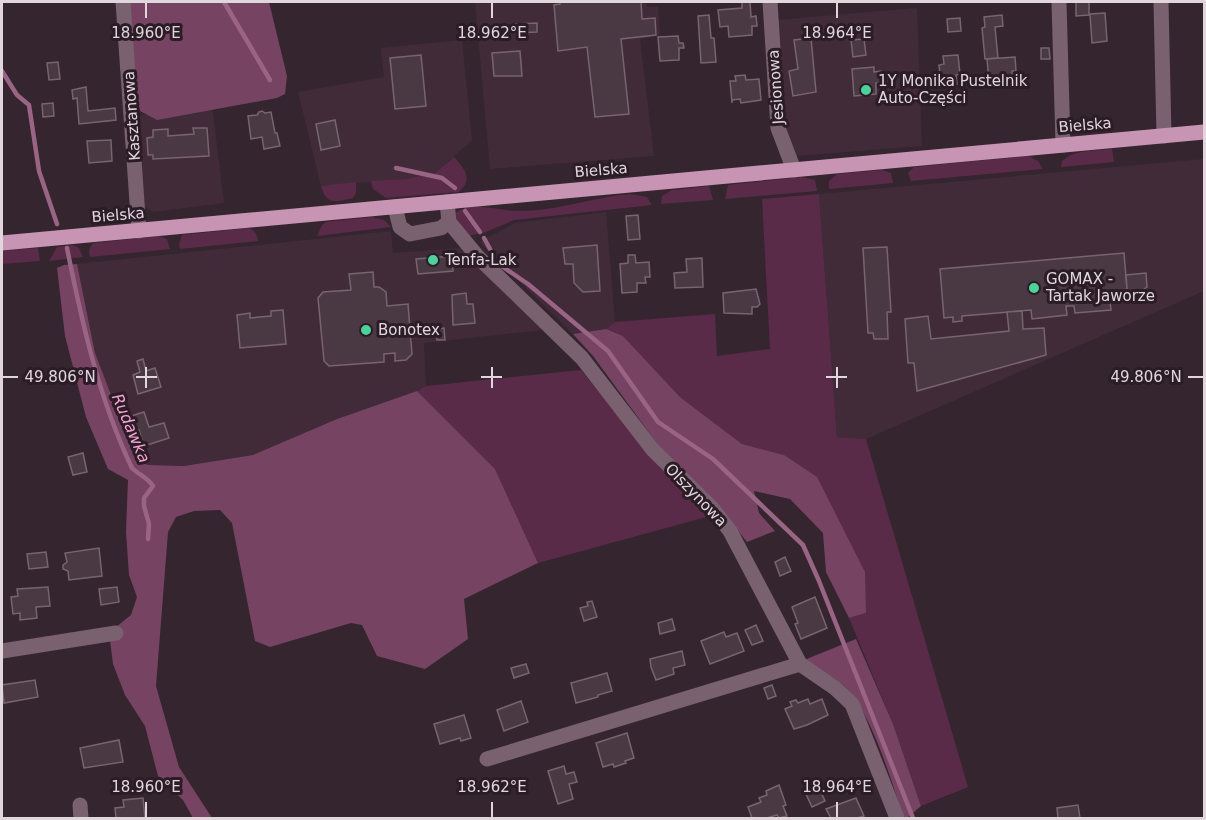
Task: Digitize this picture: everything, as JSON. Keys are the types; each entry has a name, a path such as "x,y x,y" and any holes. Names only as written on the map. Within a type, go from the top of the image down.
{"main road":[{"name":"Bielska","path":"2,243 1204,132"}],"street":[{"name":"Kasztanowa","path":"123,2 139,231"},
{"name":"Jesionowa","path":"770,2 778,128 794,170"},
{"path":"1059,2 1063,145"},
{"path":"1161,2 1164,136"},
{"path":"395,207 400,227 410,234 441,228 449,222 447,202"},
{"name":"Olszynowa","path":"449,222 478,257 582,358 652,450 712,508 730,531 800,664 835,688 852,704 897,819"},
{"path":"2,651 116,633"},
{"path":"487,759 800,664"}],"shaded area":[{"path":"126,2 269,2 287,76 285,94 277,98 157,120 140,111 136,100"},
{"path":"475,2 646,2 647,7 658,7 660,35 640,39 654,156 490,169"},
{"path":"917,8 922,146 796,156 782,128 776,20"},
{"path":"462,40 472,140 435,173 405,179 321,186 298,92 384,77 381,48"},
{"path":"212,105 224,203 153,212 144,206 137,116"},
{"path":"1112,149 1114,162 1061,167 1062,161 1073,154"},
{"path":"1028,156 1038,161 1043,169 911,181 908,173 914,167"},
{"path":"454,157 464,169 467,178 464,187 459,192 386,198 373,189 371,181 405,179 435,173"},
{"path":"1204,159 1204,291 866,439 837,437 819,194"},
{"path":"883,170 891,173 893,183 829,189 829,181 837,174"},
{"path":"801,177 815,180 817,191 725,199 728,185"},
{"path":"356,182 356,193 353,198 337,201 329,200 321,186"},
{"path":"709,186 713,200 661,204 662,196 672,190"},
{"path":"630,194 647,197 652,205 514,220 486,232 468,236 454,221 455,213 470,207 533,210"},
{"path":"819,194 837,437 866,439 968,787 921,806 893,724 849,618 866,613 784,455 742,444 680,397 623,336 606,329 615,322 715,314 717,356 770,349 762,199"},
{"path":"606,212 615,322 606,329 573,334 479,242 515,223"},
{"path":"372,217 384,220 391,227 317,236 326,222"},
{"path":"248,228 255,233 258,241 180,249 182,235"},
{"path":"391,231 393,253 461,248 542,330 424,343 426,386 337,419 253,455 184,466 148,465 136,460 95,353 77,264"},
{"path":"159,236 167,239 170,249 90,257 89,249 94,243"},
{"path":"73,245 79,248 83,257 49,261 57,247"},
{"path":"38,248 40,261 2,264 2,251"},
{"path":"77,264 95,353 136,460 148,465 184,466 253,455 337,419 417,391 495,469 538,563 464,599 468,639 425,669 377,656 362,625 351,623 270,647 255,641 232,523 220,510 194,511 176,517 168,532 156,686 179,767 212,818 193,818 183,800 158,776 145,726 125,695 113,664 110,640 116,627 131,615 137,597 129,575 126,532 128,480 108,469 86,417 65,336 57,268"},
{"path":"606,329 623,336 680,397 742,444 784,455 817,477 865,572 866,613 849,618 826,572 823,533 790,499 754,491 759,513 775,531 747,542 716,504 659,446 593,356 573,334"},
{"path":"581,370 650,455 710,516 538,563 495,469 417,391 426,386"},
{"path":"856,639 893,724 921,806 907,818 904,818 873,732 856,700 837,680 804,660"}],"building":[{"path":"560,2 641,2 642,19 655,18 656,35 621,39 629,114 595,117 587,47 558,51 554,5"},
{"path":"742,2 750,2 751,17 756,16 757,26 752,26 752,35 729,37 728,26 720,27 718,10 742,8"},
{"path":"1076,2 1089,2 1089,15 1076,16"},
{"path":"1105,13 1107,41 1092,43 1090,14"},
{"path":"709,15 716,62 701,63 698,16"},
{"path":"1002,15 1003,26 995,27 998,58 985,59 982,28 985,27 984,17"},
{"path":"960,18 961,31 948,32 947,19"},
{"path":"537,23 537,32 515,33 515,24"},
{"path":"678,36 679,43 683,43 684,48 679,48 679,60 660,61 658,37"},
{"path":"811,38 816,92 793,96 789,71 798,69 794,40"},
{"path":"864,39 866,55 853,57 851,40"},
{"path":"1041,48 1049,48 1050,59 1041,59"},
{"path":"520,51 522,76 494,76 492,53"},
{"path":"421,55 426,106 395,109 390,58"},
{"path":"958,55 960,74 956,75 957,84 941,86 939,65 944,64 943,56"},
{"path":"1015,57 1016,71 1012,71 1012,79 989,81 987,59"},
{"path":"58,62 60,79 49,80 47,63"},
{"path":"874,67 874,72 881,71 881,82 876,83 876,94 854,96 852,69"},
{"path":"745,75 746,80 759,79 761,100 741,103 740,99 732,100 732,103 730,81 736,81 735,76"},
{"path":"86,87 88,111 115,108 116,120 79,124 77,98 73,99 72,90"},
{"path":"53,103 54,116 43,117 42,104"},
{"path":"262,111 271,112 280,146 264,149 262,137 251,139 248,116 257,115"},
{"path":"335,120 340,146 321,150 316,124"},
{"path":"193,128 207,128 209,156 153,159 153,155 148,155 147,138 153,137 153,130 168,129 168,136 194,134"},
{"path":"111,140 112,161 89,163 87,141"},
{"path":"638,215 640,239 628,240 626,216"},
{"path":"597,245 600,291 583,292 574,283 573,264 565,264 563,248"},
{"path":"887,247 891,312 887,312 888,339 874,339 873,333 868,333 863,248"},
{"name":"GOMAX - Tartak Jaworze","path":"1124,253 1128,301 1110,302 1111,310 1075,313 1074,306 1066,306 1067,315 1032,319 1031,310 962,316 962,321 953,322 953,317 944,318 940,269"},
{"path":"628,255 635,255 636,263 649,262 650,277 645,277 646,283 637,283 637,292 622,293 620,264 628,263"},
{"path":"452,256 453,271 418,274 416,259"},
{"path":"702,258 703,287 675,288 674,273 687,272 686,259"},
{"name":"Bonotex","path":"373,272 374,287 379,287 386,292 387,306 408,304 412,354 406,360 395,361 395,353 384,354 384,362 329,366 324,361 318,298 323,292 351,290 349,274"},
{"path":"1146,273 1147,287 1128,301 1126,275"},
{"path":"756,289 760,304 752,307 752,314 724,313 723,293"},
{"path":"466,293 467,304 473,304 475,323 453,325 452,295"},
{"path":"283,310 286,344 240,348 237,315 250,313 250,318 271,316 271,311"},
{"path":"1022,311 1023,329 1044,328 1046,355 917,391 914,363 908,363 905,319 928,316 931,339 1009,331 1007,312"},
{"path":"444,328 445,340 437,340 436,329"},
{"path":"143,359 146,371 155,368 161,387 138,394 133,375 140,372 137,361"},
{"path":"144,412 149,427 164,423 169,438 144,446 139,430 133,432 128,417"},
{"path":"83,453 87,472 73,475 68,457"},
{"path":"99,548 102,576 69,580 68,571 63,569 63,565 67,562 65,553"},
{"path":"46,552 48,567 29,569 27,554"},
{"path":"785,557 791,571 780,576 775,562"},
{"path":"48,587 50,606 36,607 37,618 20,620 20,613 13,614 11,597 18,596 17,589"},
{"path":"117,587 119,602 101,605 99,589"},
{"path":"815,597 827,628 801,639 792,607"},
{"path":"592,601 597,617 584,621 580,608 588,606 587,602"},
{"path":"672,619 675,630 660,634 658,623"},
{"path":"756,625 763,641 752,645 745,630"},
{"path":"724,632 726,637 737,633 744,651 710,664 701,641"},
{"path":"682,651 685,665 673,668 674,674 656,680 650,659"},
{"path":"526,664 529,673 514,678 511,668"},
{"path":"607,673 612,691 576,703 571,683"},
{"path":"35,680 38,697 4,703 2,685"},
{"path":"772,685 776,696 768,699 764,688"},
{"path":"808,699 810,704 822,699 828,715 794,729 785,709 792,706 790,702 796,700 798,703"},
{"path":"521,701 528,722 504,731 497,710"},
{"path":"464,715 471,738 461,741 460,738 440,744 434,724"},
{"path":"627,733 634,758 614,767 613,764 603,767 596,743"},
{"path":"119,740 123,762 84,768 80,748"},
{"path":"564,766 566,774 574,772 577,782 569,784 573,799 558,804 548,771"},
{"path":"779,785 787,816 752,818 748,807 761,802 759,798 767,795 766,791"},
{"path":"819,788 825,801 812,807 806,794"},
{"path":"143,798 145,818 116,818 115,808 124,807 123,800"},
{"path":"856,798 864,816 831,818 826,809"},
{"path":"1078,805 1080,818 1058,818 1057,808"}],"waterway":[{"path":"224,2 270,80"},
{"name":"Rudawka","path":"2,71 17,95 29,105 39,171 57,224"},
{"path":"396,168 442,178 455,188"},
{"path":"465,211 480,232"},
{"path":"484,238 490,249"},
{"name":"Rudawka","path":"67,248 85,332 110,415 132,468 153,486 144,498 149,524 148,539"},
{"path":"503,267 528,284 608,351 658,422 713,459 803,545 913,818"}],"place":[{"name":"1Y Monika Pustelnik Auto-Części","path":"866,90"},
{"name":"Tenfa-Lak","path":"433,260"},
{"name":"GOMAX - Tartak Jaworze","path":"1034,288"},
{"name":"Bonotex","path":"366,330"}]}
